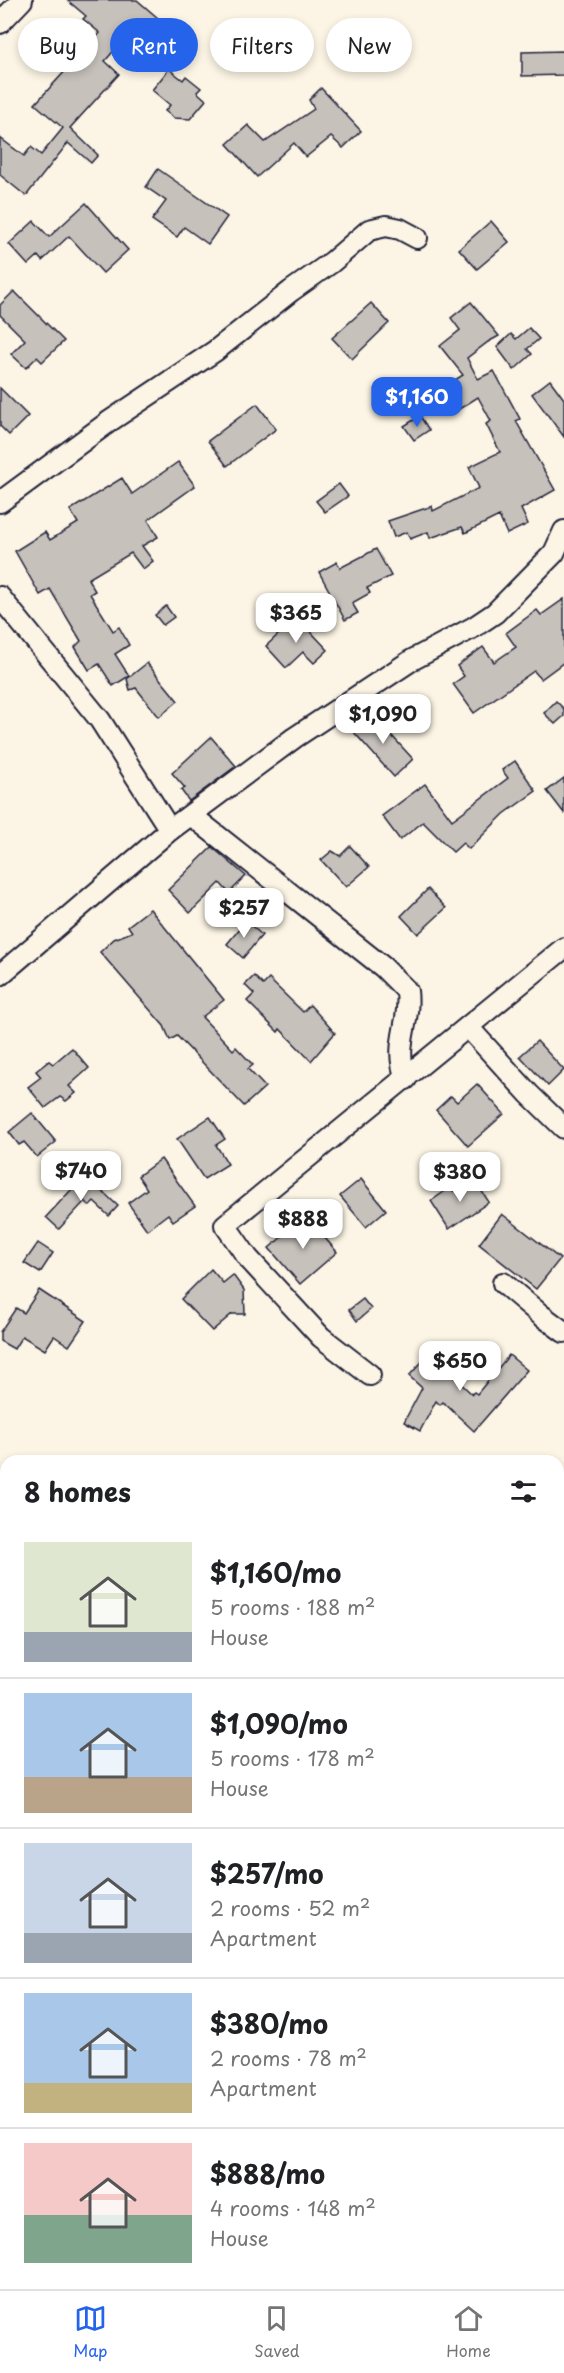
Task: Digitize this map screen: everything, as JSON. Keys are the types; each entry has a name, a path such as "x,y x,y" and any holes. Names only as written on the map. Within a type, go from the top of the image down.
{"street":[{"path":"0,22 22,0"},
{"path":"0,502 110,421 215,351 369,230 386,226 400,229 417,238"},
{"path":"0,975 170,830 294,738 412,660 474,627 495,613 559,559 564,531"},
{"path":"0,597 100,720 170,830"},
{"path":"191,815 383,968 407,991 409,1008 400,1050 406,1079"},
{"path":"370,1375 321,1337 248,1258 225,1225 564,948"},
{"path":"468,1027 529,1094 564,1128"},
{"path":"503,1283 564,1332"}],"building":[{"path":"67,0 137,0 158,18 110,18 110,55 105,61 110,66 110,72 119,74 70,128 98,155 91,163 68,143 26,196 0,175 0,138 24,156 31,147 41,155 63,128 35,104 64,72 98,72 98,35 100,33 98,18 84,18 86,16"},
{"path":"564,51 564,75 522,76 522,52"},
{"path":"167,72 173,72 183,80 186,76 201,88 197,92 206,100 190,119 174,118 165,111 170,105 152,90"},
{"path":"321,88 361,131 343,148 331,137 306,157 294,143 257,177 227,144 248,125 265,142 314,109 309,100"},
{"path":"158,169 227,217 208,244 184,227 177,237 152,220 166,201 146,187"},
{"path":"86,203 128,250 103,273 69,236 42,261 38,256 28,265 9,244 34,221 49,237"},
{"path":"491,221 509,242 477,269 459,249"},
{"path":"14,291 64,341 42,362 37,357 26,368 11,354 25,340 0,315 0,305"},
{"path":"471,302 499,336 467,358 478,379 494,371 520,419 516,421 555,490 521,509 528,524 507,534 499,516 465,533 462,527 430,538 428,532 410,539 407,532 394,537 388,521 432,506 433,511 479,488 469,467 500,452 486,424 491,421 478,397 453,413 439,390 463,375 440,346 460,330 451,318"},
{"path":"371,303 389,323 352,359 332,338"},
{"path":"529,328 539,339 527,349 532,354 514,370 497,347 511,334 516,339"},
{"path":"550,380 564,399 564,437 532,394"},
{"path":"0,388 28,416 9,435 0,426"},
{"path":"257,404 276,429 227,466 208,441"},
{"path":"420,416 429,430 414,440 404,426"},
{"path":"178,462 195,486 148,520 158,537 142,546 153,561 143,569 131,553 88,579 95,591 90,594 113,631 119,627 129,645 115,654 129,676 113,686 99,664 89,670 75,647 81,641 50,589 40,595 15,551 45,532 50,540 78,523 70,510 122,478 132,494"},
{"path":"339,484 348,496 325,512 316,501"},
{"path":"376,549 391,576 367,588 370,593 352,603 358,613 345,620 319,572 337,562 340,568"},
{"path":"564,599 564,662 541,679 534,671 474,713 453,684 464,676 457,666 483,647 494,662 516,647 506,633 537,610 541,615"},
{"path":"166,606 174,617 163,625 155,615"},
{"path":"297,617 328,650 314,663 303,652 286,668 266,646"},
{"path":"147,663 178,701 159,717 136,688 130,690 127,679"},
{"path":"556,701 564,709 564,716 555,724 544,713"},
{"path":"371,713 413,759 394,777 352,730"},
{"path":"211,737 236,766 189,801 181,790 185,788 172,773"},
{"path":"515,761 536,791 504,814 469,849 463,843 453,852 423,822 400,840 382,816 425,784 452,820 508,778 502,770"},
{"path":"564,778 564,813 547,791"},
{"path":"350,846 369,867 346,887 321,860 332,851 340,856"},
{"path":"212,847 246,876 229,893 220,883 190,913 168,890"},
{"path":"428,889 446,908 418,934 401,916"},
{"path":"150,909 224,1000 202,1017 233,1050 236,1047 253,1065 248,1069 265,1087 244,1106 177,1036 170,1040 164,1026 100,952 114,939 132,932 128,926"},
{"path":"246,921 262,935 243,958 227,944"},
{"path":"254,976 263,985 269,979 303,1012 310,1005 335,1033 311,1061 280,1029 278,1032 247,1001 254,994 245,985"},
{"path":"537,1041 564,1070 548,1086 520,1056"},
{"path":"72,1048 89,1068 69,1086 76,1093 66,1101 60,1097 45,1108 28,1087 41,1077 36,1071 49,1061 53,1064"},
{"path":"477,1084 504,1114 468,1146 436,1110 451,1096 457,1102"},
{"path":"32,1113 56,1142 37,1157 24,1142 19,1145 9,1132"},
{"path":"210,1117 225,1139 216,1145 228,1164 204,1179 177,1139"},
{"path":"161,1159 195,1206 173,1221 168,1214 147,1230 128,1203 147,1189 138,1176"},
{"path":"85,1175 118,1206 109,1216 94,1202 90,1206 85,1201 59,1229 46,1217"},
{"path":"473,1178 489,1202 449,1229 431,1201 451,1187 453,1191"},
{"path":"361,1179 386,1210 366,1227 340,1196"},
{"path":"502,1214 560,1259 536,1289 479,1244"},
{"path":"306,1216 337,1252 300,1284 269,1248"},
{"path":"38,1243 53,1253 40,1273 24,1263"},
{"path":"211,1269 223,1283 233,1275 244,1290 245,1314 232,1314 212,1331 181,1299"},
{"path":"39,1290 86,1321 69,1346 54,1336 45,1350 22,1336 14,1349 0,1341 0,1332 16,1308 24,1313"},
{"path":"363,1299 371,1309 357,1321 349,1310"},
{"path":"429,1354 472,1394 474,1392 477,1394 509,1355 527,1370 474,1431 443,1402 440,1405 436,1401 420,1431 404,1422 422,1388 409,1376"}]}
